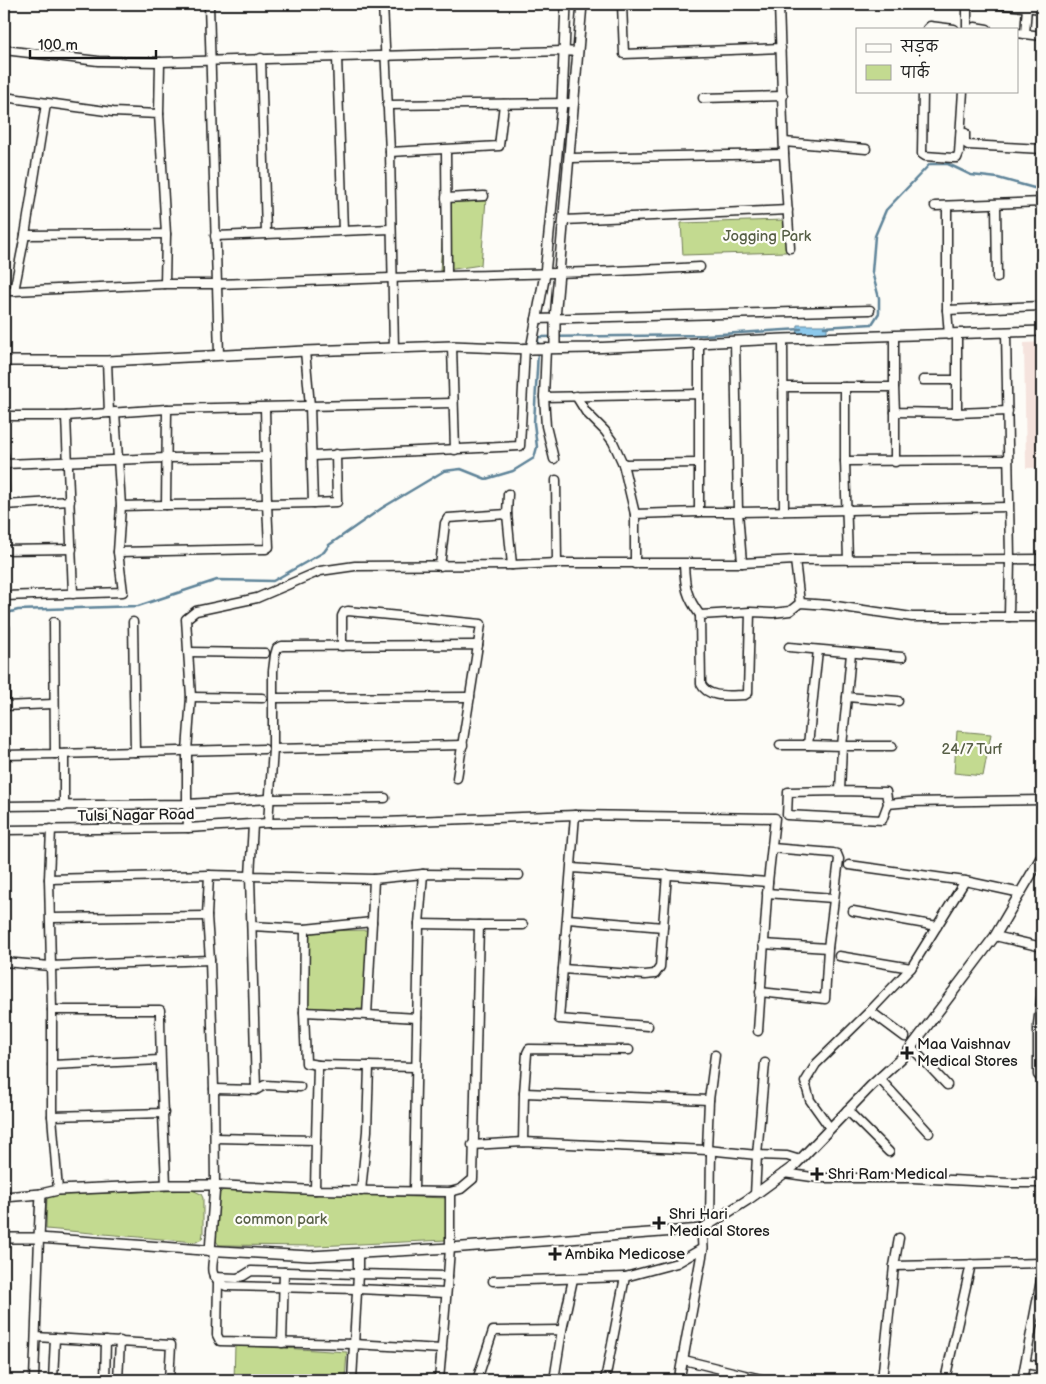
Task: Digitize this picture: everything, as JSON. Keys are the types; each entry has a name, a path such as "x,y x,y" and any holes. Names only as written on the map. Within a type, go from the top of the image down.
{"street":[{"path":"209,4 219,355"},
{"path":"384,4 390,152 394,348"},
{"path":"554,459 546,426 541,347 536,319 545,274 562,104 566,4"},
{"path":"313,456 520,446 541,347 555,324 582,4"},
{"path":"622,4 624,54 781,48"},
{"path":"779,4 784,154 790,248"},
{"path":"966,28 968,4"},
{"path":"994,4 1042,9"},
{"path":"1027,7 1021,34 1042,36"},
{"path":"927,28 930,26 946,28"},
{"path":"4,50 98,61 160,62 261,58 578,52"},
{"path":"337,57 343,231"},
{"path":"261,58 266,234"},
{"path":"160,62 159,114 166,234 165,284"},
{"path":"923,92 922,154 925,156 958,158 963,92"},
{"path":"968,92 965,143 968,145 1042,149"},
{"path":"702,98 783,96"},
{"path":"4,97 113,112 159,114"},
{"path":"387,105 574,103"},
{"path":"14,291 26,235 46,104"},
{"path":"390,152 499,146 504,104"},
{"path":"784,142 866,149"},
{"path":"446,150 447,276"},
{"path":"570,158 784,154"},
{"path":"446,198 484,196"},
{"path":"935,206 1042,203"},
{"path":"996,204 998,278"},
{"path":"947,206 947,310 953,334 957,380 957,413"},
{"path":"564,220 788,210"},
{"path":"216,236 391,229"},
{"path":"26,235 166,234"},
{"path":"4,291 165,284 615,272 700,267"},
{"path":"947,310 1042,306"},
{"path":"536,319 555,324 870,310"},
{"path":"4,361 107,361 304,350 452,346 541,347 1042,331"},
{"path":"1006,332 1010,558 1009,616"},
{"path":"894,336 895,462"},
{"path":"782,339 784,511"},
{"path":"735,341 738,512 742,563"},
{"path":"699,342 699,512"},
{"path":"452,346 452,403 455,450"},
{"path":"304,350 313,456 312,503"},
{"path":"4,596 123,592 118,552 121,506 118,460 107,361"},
{"path":"922,380 957,380"},
{"path":"783,387 894,387"},
{"path":"845,387 848,560"},
{"path":"544,397 700,394"},
{"path":"576,396 586,412 613,442 623,464 635,514 635,564"},
{"path":"4,416 66,416 167,409 452,403"},
{"path":"118,552 266,550 269,547 269,543 265,407"},
{"path":"166,505 167,409"},
{"path":"895,412 957,413 1008,411"},
{"path":"66,416 73,594"},
{"path":"121,506 337,502 336,454"},
{"path":"4,455 4,505 70,502"},
{"path":"4,464 166,458 266,457"},
{"path":"845,461 1008,460"},
{"path":"623,464 699,462"},
{"path":"556,480 557,563"},
{"path":"508,494 507,514 512,565"},
{"path":"635,514 1008,506"},
{"path":"440,566 445,523 448,518 507,514"},
{"path":"4,550 72,548"},
{"path":"188,828 187,751 191,698 186,619 196,611 257,598 320,571 355,566 557,563 684,564 795,560 1042,559"},
{"path":"795,560 800,603"},
{"path":"684,564 687,592 690,601 700,615 701,684 704,690 710,693 745,696 748,693 750,612"},
{"path":"700,615 790,611 800,603 830,605 912,617 1042,617"},
{"path":"342,646 342,616 344,612 348,611 481,624 457,778"},
{"path":"54,622 53,704 55,754"},
{"path":"133,622 135,752"},
{"path":"5,627 4,706 53,704"},
{"path":"268,823 273,749 274,655 277,648 282,646 478,645"},
{"path":"789,647 902,657"},
{"path":"808,745 818,650"},
{"path":"188,652 265,653"},
{"path":"840,791 842,746 851,653"},
{"path":"274,698 470,697"},
{"path":"847,697 898,701"},
{"path":"191,698 262,698"},
{"path":"273,749 463,745"},
{"path":"780,745 892,746"},
{"path":"4,754 264,749"},
{"path":"64,754 64,806"},
{"path":"840,791 886,792 888,804 882,820 787,815 788,792 840,791"},
{"path":"4,806 187,804 269,799 385,798"},
{"path":"888,804 1042,800"},
{"path":"575,815 559,1019 648,1026"},
{"name":"Tulsi Nagar Road","path":"4,830 188,828 268,823 384,822 575,815 775,818 772,848"},
{"path":"253,825 250,876 256,1090"},
{"path":"51,829 49,879 51,918 52,1116 58,1190"},
{"path":"758,1031 760,992 763,944 772,848 837,854 839,859 828,948 825,999 760,992"},
{"path":"4,1238 39,1238 212,1251 310,1256 450,1248 706,1227 755,1195 800,1160 879,1078 906,1054 995,936 1042,856"},
{"path":"849,865 965,881 1021,893"},
{"path":"572,868 768,882"},
{"path":"49,879 209,875 374,880 423,874 519,875"},
{"path":"414,1191 419,924 423,874"},
{"path":"563,969 645,975 655,974 660,967 667,874"},
{"path":"209,875 206,916 210,960 215,1138 211,1269 216,1279 217,1335 220,1341 354,1344 442,1349"},
{"path":"367,1015 374,880"},
{"path":"830,1128 810,1100 805,1082 816,1064 911,968 965,881"},
{"path":"767,894 833,898"},
{"path":"853,911 937,926"},
{"path":"51,918 206,916"},
{"path":"568,919 663,927"},
{"path":"252,926 304,929 372,922"},
{"path":"419,924 523,925"},
{"path":"4,1198 58,1190 166,1185 215,1185 361,1191 450,1192 461,1189 472,1179 479,925"},
{"path":"304,929 306,1062 318,1065 416,1067"},
{"path":"995,936 1042,947"},
{"path":"763,944 828,948"},
{"path":"839,956 911,968"},
{"path":"4,962 50,966 210,960"},
{"path":"1042,992 1038,1024 1038,1075 1042,1079"},
{"path":"52,1010 160,1010 160,1060 166,1185"},
{"path":"870,1011 905,1037"},
{"path":"304,1012 417,1018"},
{"path":"911,1047 947,1085"},
{"path":"523,1142 524,1093 527,1053 529,1049 629,1050"},
{"path":"679,1380 706,1227 709,1100 715,1055"},
{"path":"52,1065 160,1060"},
{"path":"755,1195 765,1063"},
{"path":"314,1190 318,1065"},
{"path":"361,1191 367,1131 369,1066"},
{"path":"879,1078 929,1133"},
{"path":"214,1089 256,1090 264,1085 300,1087"},
{"path":"524,1093 709,1100"},
{"path":"847,1110 889,1152"},
{"path":"52,1116 164,1113"},
{"path":"215,1138 316,1140"},
{"path":"472,1145 523,1142 709,1150 787,1156 800,1160"},
{"path":"784,1173 819,1178 913,1178 1008,1184 1042,1183"},
{"path":"439,1380 450,1248 450,1192"},
{"path":"34,1380 41,1194"},
{"path":"882,1380 894,1266 899,1238"},
{"path":"493,1281 625,1277 677,1262 703,1248"},
{"path":"352,1380 358,1289 358,1254"},
{"path":"894,1266 1042,1263"},
{"path":"945,1380 971,1264"},
{"path":"216,1279 236,1278 251,1271 448,1276"},
{"path":"282,1343 284,1272"},
{"path":"1022,1380 1042,1275"},
{"path":"605,1380 625,1277"},
{"path":"216,1279 226,1286 446,1292"},
{"path":"554,1380 573,1279"},
{"path":"477,1380 493,1332 562,1330"},
{"path":"36,1337 171,1345 169,1380"},
{"path":"53,1380 55,1338"},
{"path":"105,1380 106,1341"},
{"path":"118,1380 120,1341"},
{"path":"684,1360 765,1380"},
{"path":"1026,1364 1042,1367"}],"shaded area":[{"path":"1042,342 1042,468 1026,468 1024,343"}],"green space":[{"path":"486,199 481,265 440,271 445,201"},
{"name":"Jogging Park","path":"784,220 786,252 683,255 681,223"},
{"name":"24/7 Turf","path":"957,731 991,734 983,776 954,773"},
{"path":"368,930 364,1009 308,1008 308,931"},
{"name":"common park","path":"192,1190 201,1194 203,1198 203,1233 202,1239 196,1242 46,1229 47,1195"},
{"name":"common park","path":"223,1190 446,1198 447,1240 316,1246 219,1245 214,1238 217,1196"},
{"path":"235,1345 347,1352 345,1380 234,1380"}],"water":[{"path":"798,325 827,325 827,336 797,336"}],"waterway":[{"path":"824,327 872,324 879,313 879,298 872,272 875,236 886,210 930,164 948,164 971,175 998,178 1034,188 1042,186"},
{"path":"538,346 538,337 705,335 801,329"},
{"path":"4,614 18,610 138,606 217,580 273,581 324,552 329,545 382,508 444,471 461,469 486,479 513,471 534,458 537,447 534,423 538,352"}],"place":[{"name":"Maa Vaishnav Medical Stores","path":"907,1053"},
{"name":"Shri Ram Medical","path":"817,1174"},
{"name":"Shri Hari Medical Stores","path":"659,1223"},
{"name":"Ambika Medicose","path":"555,1254"}]}
